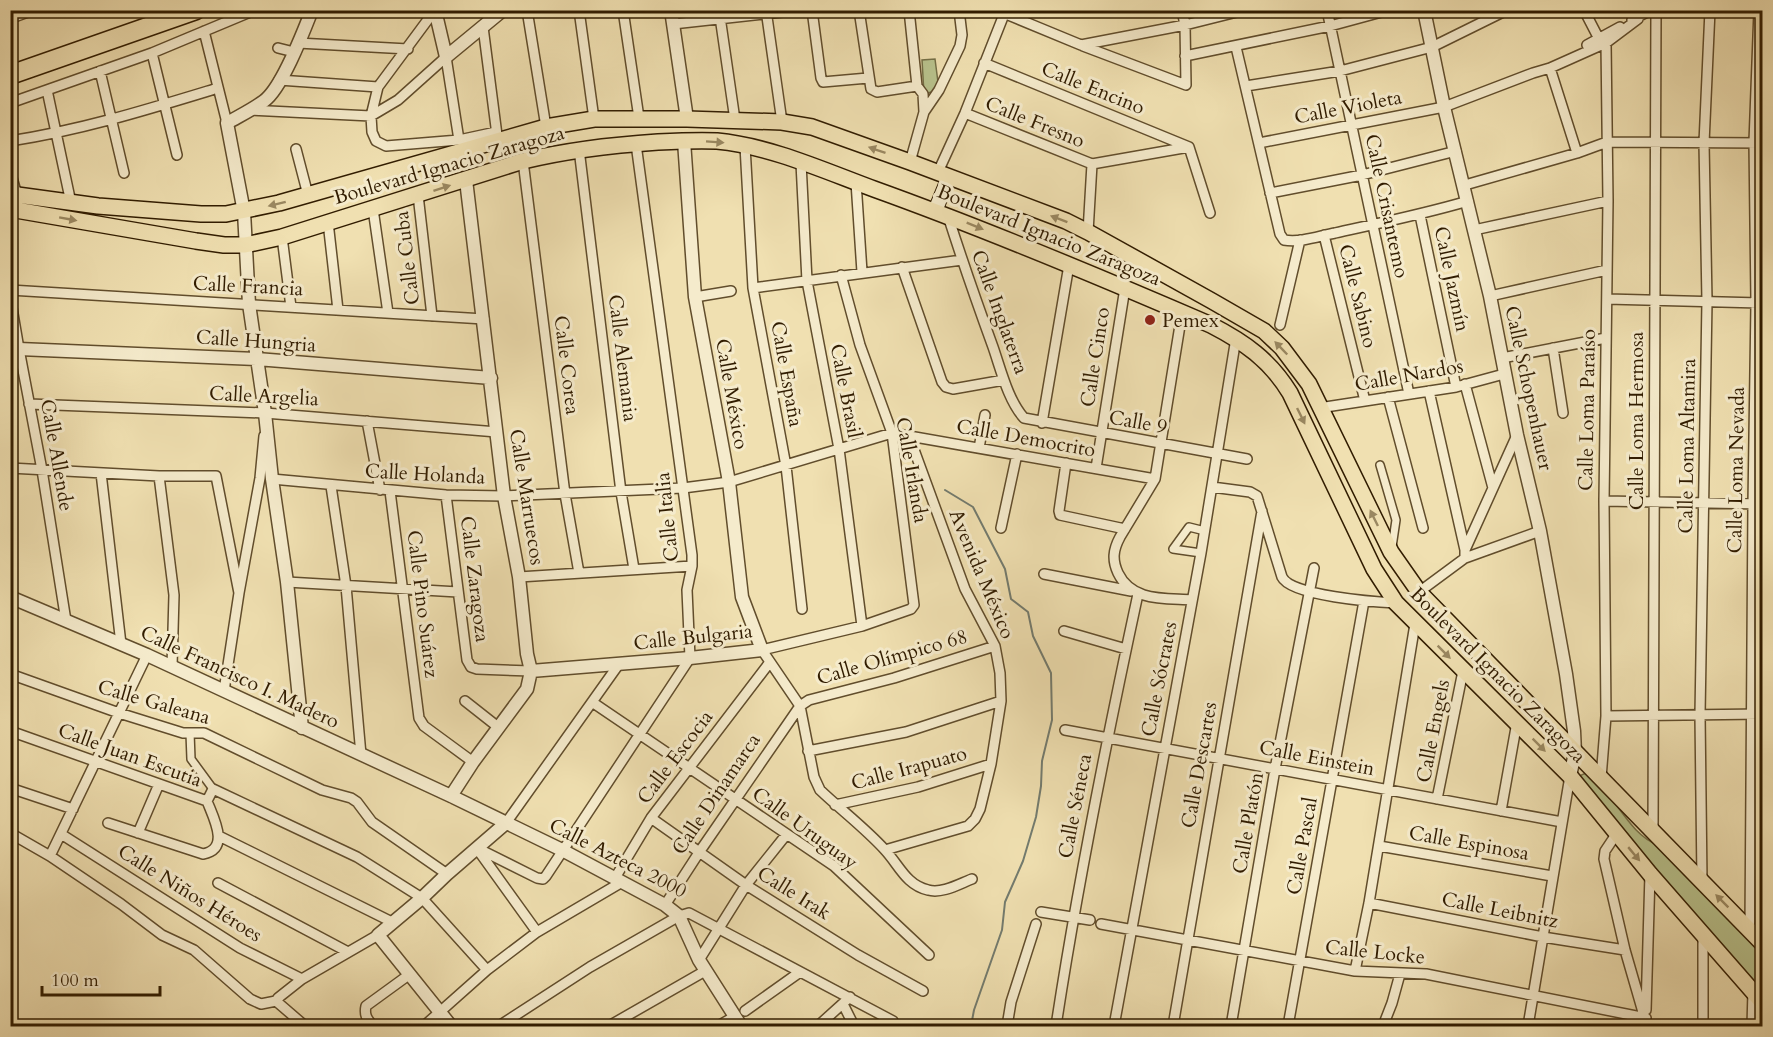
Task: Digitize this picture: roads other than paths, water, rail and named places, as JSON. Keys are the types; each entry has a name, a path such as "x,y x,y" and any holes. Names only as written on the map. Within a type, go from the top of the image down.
{"highway":[{"path":"10,63 160,10"},
{"path":"10,75 196,10"}],"main road":[{"name":"Boulevard Ignacio Zaragoza","path":"13,199 201,214 244,212 308,195 498,136 546,127 594,119 735,120 782,122 812,127 910,162 1088,231 1264,331 1282,348 1309,384 1391,552 1419,592 1762,942"},
{"name":"Boulevard Ignacio Zaragoza","path":"13,199 196,242 245,245 282,237 523,161 579,149 684,141 717,141 745,146 801,162 942,213 1182,313 1236,338 1256,352 1279,376 1290,393 1374,569 1396,603 1570,776 1650,874 1757,996"},
{"path":"942,213 943,175"}],"street":[{"path":"12,15 29,10"},
{"path":"10,103 152,53 255,10"},
{"path":"227,123 264,101 273,92 312,10"},
{"path":"435,10 408,50 378,87 371,116 373,136 376,141 386,146 498,136 488,19"},
{"path":"435,10 446,57 459,140"},
{"path":"249,110 371,116 398,100 488,19 503,10"},
{"path":"527,10 546,127"},
{"path":"579,10 594,119"},
{"path":"623,10 639,118"},
{"path":"671,10 687,119"},
{"path":"673,24 719,14 801,10"},
{"path":"812,10 823,82 868,78"},
{"path":"859,10 868,78 873,92 918,86"},
{"path":"909,10 918,86 923,94 924,112"},
{"path":"910,162 924,112 939,90 960,46 962,34 959,10"},
{"path":"943,175 984,63 1006,14 1186,85 1185,25 1182,10"},
{"path":"1081,45 1185,25 1245,10"},
{"name":"Calle Crisantemo","path":"1327,10 1409,394"},
{"path":"1185,56 1330,26 1389,10"},
{"name":"Calle Schopenhauer","path":"1424,10 1444,107 1465,185 1490,296 1504,374 1540,531 1574,731 1575,753 1570,776"},
{"path":"1246,86 1340,70 1432,47 1507,10"},
{"path":"1584,10 1602,41"},
{"path":"1533,73 1550,68 1602,41 1628,21 1651,10"},
{"name":"Calle Loma Hermosa","path":"1653,831 1656,10"},
{"name":"Calle Loma Altamira","path":"1702,881 1700,715 1707,301 1704,143 1710,10"},
{"name":"Calle Loma Nevada","path":"1750,929 1757,714 1759,10"},
{"path":"766,13 782,122"},
{"path":"719,14 735,120"},
{"path":"204,32 227,123 244,212 249,304 265,416 266,479 287,582 302,728"},
{"path":"1533,73 1602,41"},
{"name":"Calle Loma Paraíso","path":"1601,778 1606,716 1604,501 1608,201 1602,41"},
{"path":"1236,47 1280,234 1284,240 1300,240 1373,225 1420,215 1468,201"},
{"path":"278,48 408,50"},
{"path":"152,53 177,155"},
{"name":"Calle Encino","path":"984,63 1189,147"},
{"path":"1550,68 1577,153"},
{"path":"100,71 124,173"},
{"name":"Calle Violeta","path":"1259,142 1444,107 1533,73"},
{"path":"279,80 378,87"},
{"path":"10,141 57,134 112,120 218,88"},
{"path":"47,90 71,203"},
{"name":"Calle Fresno","path":"965,114 1092,164"},
{"name":"Calle México","path":"684,141 694,297 729,483 742,597 762,650"},
{"path":"1465,185 1577,153 1607,142 1758,142"},
{"name":"Calle Italia","path":"636,144 692,566 687,590 690,658"},
{"name":"Calle España","path":"745,146 753,288 786,466 802,609"},
{"path":"1088,231 1092,164 1189,147 1209,213"},
{"path":"296,149 308,195"},
{"name":"Calle Alemania","path":"579,149 621,492 634,569"},
{"path":"1270,193 1362,176 1456,151"},
{"name":"Calle Corea","path":"523,161 565,494 579,573"},
{"name":"Calle Brasil","path":"801,162 807,281 839,449 862,626"},
{"path":"10,171 13,199"},
{"name":"Calle Marruecos","path":"466,180 504,496 519,577 527,654 531,671"},
{"path":"856,182 862,272"},
{"name":"Calle Cuba","path":"418,195 432,316"},
{"path":"1474,230 1608,201"},
{"path":"373,208 388,313"},
{"name":"Calle Inglaterra","path":"942,213 962,260 1004,380 1024,418"},
{"name":"Calle Jazmín","path":"1420,215 1460,385 1493,488"},
{"path":"328,222 338,310"},
{"name":"Calle Sabino","path":"1324,235 1365,401"},
{"path":"282,237 291,307"},
{"path":"1280,325 1300,240"},
{"path":"753,288 962,260"},
{"path":"1042,423 1069,265"},
{"path":"902,267 942,382 946,387 953,388 1004,380"},
{"path":"1490,296 1606,270"},
{"name":"Calle Irlanda","path":"841,275 860,345 892,433 914,605"},
{"name":"Calle Cinco","path":"1096,468 1125,288"},
{"name":"Calle Francia","path":"10,290 484,319"},
{"path":"694,297 731,291"},
{"name":"Calle Allende","path":"10,296 15,349 42,470 66,621"},
{"path":"1607,299 1759,303"},
{"path":"1134,592 1119,574 1113,556 1114,547 1155,479 1182,313"},
{"name":"Calle Sócrates","path":"1114,1026 1201,553 1236,338"},
{"path":"1502,358 1606,338"},
{"path":"1553,348 1563,414"},
{"name":"Calle Hungria","path":"15,349 257,359 491,378"},
{"name":"Calle Nardos","path":"1319,408 1429,391 1504,374"},
{"path":"1429,391 1465,554"},
{"path":"1388,397 1423,528"},
{"name":"Calle Argelia","path":"29,404 367,421 497,432"},
{"path":"979,448 985,415"},
{"name":"Calle 9","path":"1024,418 1101,434 1247,459"},
{"path":"367,421 380,490"},
{"name":"Calle Holanda","path":"266,479 446,495 504,496 683,488 729,483 892,433"},
{"name":"Calle Democrito","path":"892,433 1155,479"},
{"path":"1465,554 1517,435"},
{"name":"Avenida México","path":"885,850 968,826 975,819 980,810 991,764 1001,701 1000,673 995,646 964,589 909,436"},
{"path":"1001,528 1017,454"},
{"path":"1066,463 1060,515 1125,529"},
{"path":"1380,465 1396,520 1391,552"},
{"path":"10,468 159,476 216,476 239,593"},
{"path":"101,473 121,644"},
{"path":"159,476 174,595 172,666"},
{"path":"224,691 239,593 266,479"},
{"path":"332,486 346,586 361,755"},
{"path":"1212,487 1254,493 1257,496 1284,582 1290,586 1309,592 1364,601 1396,603"},
{"name":"Calle Pino Suárez","path":"390,490 421,722 473,762"},
{"name":"Calle Zaragoza","path":"446,495 467,660 471,667"},
{"path":"1604,501 1757,504"},
{"name":"Calle Descartes","path":"1173,1026 1262,511"},
{"path":"1201,553 1173,549 1189,527 1204,531"},
{"path":"1419,592 1465,554 1540,531"},
{"path":"519,577 692,566"},
{"name":"Calle Platón","path":"1231,1026 1275,769 1314,568"},
{"path":"1044,574 1163,598 1192,600"},
{"path":"287,582 458,592"},
{"name":"Calle Séneca","path":"1056,1026 1072,917 1106,737 1126,649 1134,592"},
{"name":"Calle Francisco I. Madero","path":"10,597 172,666 451,796"},
{"name":"Calle Pascal","path":"1288,1026 1364,601"},
{"name":"Calle Bulgaria","path":"471,667 531,671 762,650 862,626 911,609 914,605"},
{"path":"1354,971 1369,903 1415,624"},
{"path":"1064,631 1126,649"},
{"name":"Calle Olímpico 68","path":"800,706 809,700 894,678 995,646"},
{"path":"762,650 800,706 814,777 820,790 885,850 906,878 924,889 940,891 972,879"},
{"path":"50,856 147,655"},
{"path":"477,848 543,879 690,658"},
{"name":"Calle Escocia","path":"618,880 651,818 770,662"},
{"path":"10,833 50,856 162,935 194,950 250,999 267,1004 302,979 378,935 506,823 619,664"},
{"path":"451,796 527,689 531,671"},
{"name":"Calle Engels","path":"1437,799 1463,671"},
{"name":"Calle Galeana","path":"10,674 119,713 190,733 204,733 322,790 351,798 357,802 372,822 447,874"},
{"path":"465,701 498,728"},
{"path":"808,751 906,732 1001,701"},
{"name":"Calle Uruguay","path":"592,702 834,867 929,955"},
{"name":"Calle Dinamarca","path":"665,904 800,706"},
{"path":"1606,716 1757,714"},
{"path":"1501,811 1517,722"},
{"name":"Calle Einstein","path":"1065,730 1562,822"},
{"name":"Calle Juan Escutia","path":"10,731 207,801 213,789 357,857 422,898 488,970"},
{"path":"190,733 191,759 213,789"},
{"name":"Calle Irapuato","path":"835,805 918,787 991,764"},
{"path":"1528,1026 1570,776"},
{"path":"138,833 159,784"},
{"path":"10,788 73,809"},
{"name":"Calle Azteca 2000","path":"451,796 562,850 665,904 679,916 693,913 847,1000 892,1021"},
{"path":"108,824 203,854 210,853 215,848 219,836 207,801"},
{"name":"Calle Irak","path":"651,818 746,885 858,955 924,991"},
{"path":"1617,833 1605,851 1604,859 1625,950 1646,1022"},
{"name":"Calle Niños Héroes","path":"61,834 240,948 302,979"},
{"path":"609,1026 702,966 718,927 746,885 786,835"},
{"path":"219,836 392,922"},
{"name":"Calle Espinosa","path":"1379,846 1552,876"},
{"path":"477,848 537,932"},
{"path":"1646,1022 1650,874"},
{"path":"424,1026 488,970 537,932 618,880"},
{"path":"219,883 348,952"},
{"name":"Calle Leibnitz","path":"1369,903 1543,937 1625,950"},
{"path":"1041,912 1090,920"},
{"path":"499,1026 590,967 679,916 702,966 740,1018"},
{"path":"1007,1026 1011,1002 1036,924"},
{"name":"Calle Locke","path":"1101,924 1354,971 1426,974 1646,1022"},
{"path":"1703,932 1703,1026"},
{"path":"378,935 450,1026"},
{"path":"718,1026 740,1018 800,972"},
{"path":"373,1026 367,1019 366,1006 410,974"},
{"path":"1383,1026 1400,974"},
{"path":"1752,1026 1757,996"},
{"path":"277,999 305,1026"},
{"path":"818,1026 847,1000 854,1026"}],"waterway":[{"path":"945,490 973,507 1005,569 1011,599 1028,612 1033,636 1051,673 1052,720 1042,761 1036,817 1023,861 1005,902 1002,930 974,1010 971,1026"}],"place":[{"name":"Pemex","path":"1150,320"}]}
